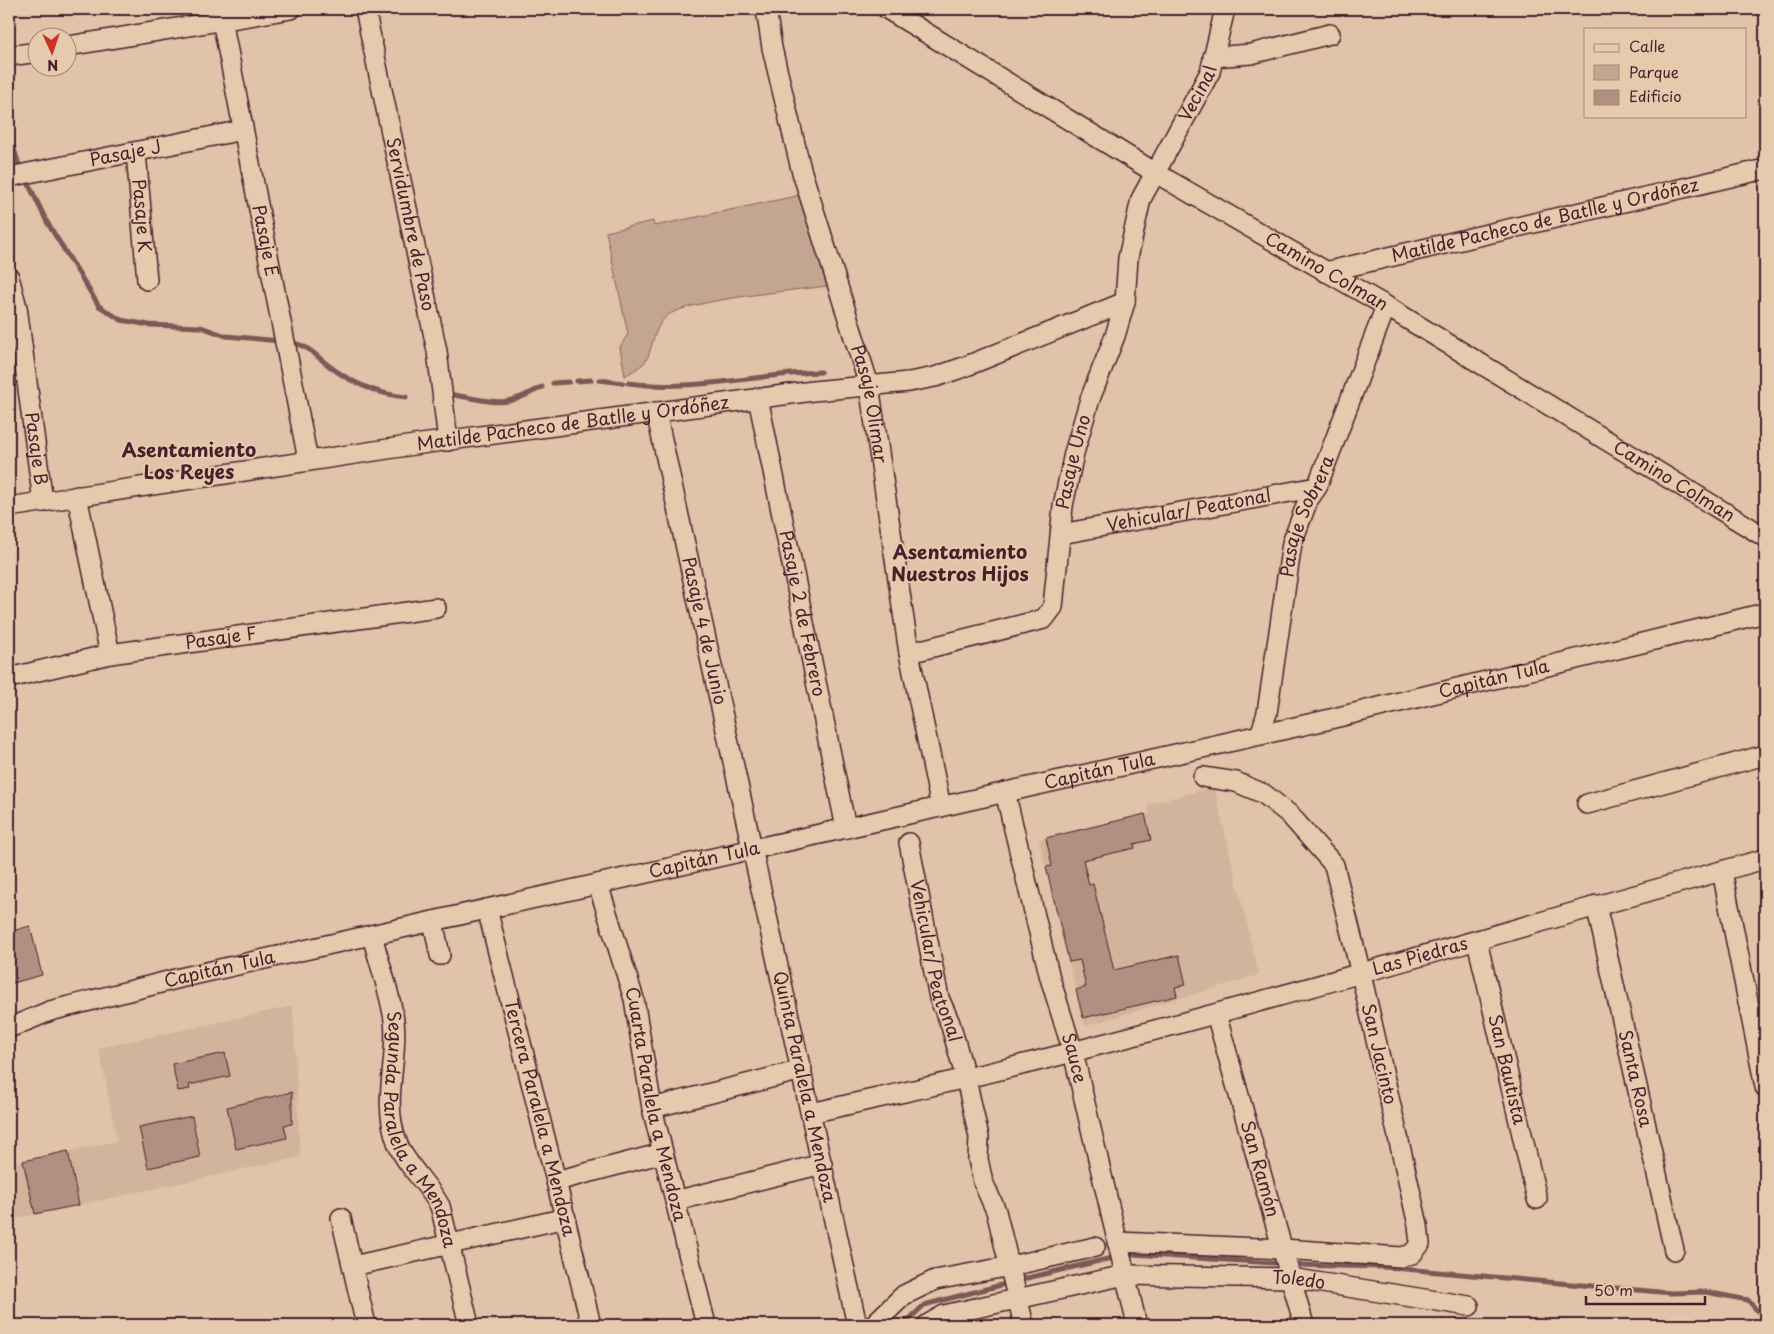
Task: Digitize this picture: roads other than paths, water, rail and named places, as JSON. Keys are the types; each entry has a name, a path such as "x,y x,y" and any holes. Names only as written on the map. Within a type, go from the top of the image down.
{"street":[{"path":"78,44 291,9"},
{"name":"Servidumbre de Paso","path":"365,9 437,351 448,441"},
{"name":"Pasaje Olimar","path":"766,9 772,48 801,169 869,385 908,654 942,807"},
{"name":"Camino Colman","path":"887,9 1154,172 1386,306 1765,537"},
{"name":"Vecinal","path":"1154,172 1210,72 1225,9"},
{"name":"Pasaje E","path":"222,20 308,460"},
{"path":"1214,57 1251,54 1330,34"},
{"path":"9,56 28,53"},
{"name":"Pasaje J","path":"9,177 243,130"},
{"name":"Pasaje K","path":"136,152 147,280"},
{"name":"Matilde Pacheco de Batlle y Ordóñez","path":"1325,272 1765,169"},
{"name":"Pasaje Uno","path":"908,654 1044,619 1053,607 1063,506 1074,453 1090,399 1115,336 1125,302 1128,258 1132,235 1141,200 1154,172"},
{"name":"Pasaje B","path":"9,277 17,308 43,502"},
{"name":"Matilde Pacheco de Batlle y Ordóñez","path":"9,507 308,460 758,398 910,382 935,377 1125,302"},
{"name":"Pasaje Sobrera","path":"1260,735 1267,713 1292,543 1308,500 1317,487 1386,306"},
{"name":"Pasaje 2 de Febrero","path":"758,398 846,828"},
{"name":"Pasaje 4 de Junio","path":"656,412 751,850"},
{"name":"Vehicular/ Peatonal","path":"1061,534 1317,487"},
{"path":"77,496 110,654"},
{"name":"Pasaje F","path":"9,678 110,654 436,608"},
{"name":"Capitán Tula","path":"9,1028 50,1011 139,988 1260,735 1519,675 1765,613"},
{"path":"1587,804 1765,755"},
{"name":"San Jacinto","path":"1203,777 1236,782 1264,794 1289,814 1334,865 1361,974 1418,1225 1420,1244 1412,1254 1401,1257 1283,1248"},
{"name":"Sauce","path":"1006,792 1050,978 1073,1052 1137,1325"},
{"name":"Vehicular/ Peatonal","path":"909,843 939,998 950,1023 966,1079 978,1137 978,1159 983,1182 996,1211 1024,1325"},
{"name":"Quinta Paralela a Mendoza","path":"751,850 802,1070 857,1325"},
{"name":"Las Piedras","path":"1073,1052 1361,974 1596,905 1765,860"},
{"path":"1722,871 1765,1087"},
{"name":"Cuarta Paralela a Mendoza","path":"598,884 634,999 652,1108 706,1325"},
{"name":"Santa Rosa","path":"1596,905 1674,1250"},
{"name":"Tercera Paralela a Mendoza","path":"487,909 566,1218 590,1325"},
{"path":"432,921 440,955"},
{"name":"Segunda Paralela a Mendoza","path":"372,935 394,1019 395,1042 390,1080 390,1112 397,1143 432,1190 440,1206 451,1244 469,1325"},
{"name":"San Bautista","path":"1478,941 1537,1199"},
{"name":"San Ramón","path":"1216,1014 1304,1325"},
{"path":"811,1112 966,1079 1073,1052"},
{"path":"652,1108 802,1070"},
{"path":"556,1181 663,1153"},
{"path":"675,1201 822,1164"},
{"path":"341,1218 366,1325"},
{"path":"353,1266 566,1218"},
{"path":"1117,1242 1283,1248"},
{"path":"874,1325 904,1295 935,1280 1011,1266 1095,1247"},
{"path":"927,1325 944,1315 1019,1300 1125,1275"},
{"name":"Toledo","path":"1125,1275 1290,1278 1469,1306"}],"waterway":[{"path":"9,133 20,168"},
{"path":"29,185 47,222 99,306 121,320 149,325 201,327 226,336 280,341"},
{"path":"292,343 307,348 337,371 365,387 395,396 406,397"},
{"path":"628,383 652,385 700,384 821,372"},
{"path":"577,381 591,380"},
{"path":"599,380 623,383"},
{"path":"553,383 569,382"},
{"path":"454,395 499,402 517,399 542,387"},
{"path":"1132,1254 1274,1263"},
{"path":"1023,1279 1116,1257"},
{"path":"1295,1265 1383,1267 1671,1293 1706,1292 1748,1300 1765,1320"},
{"path":"903,1325 924,1305 1009,1283"}],"district":[{"name":"Asentamiento Los Reyes","path":"189,461"},
{"name":"Asentamiento Nuestros Hijos","path":"960,563"}]}
